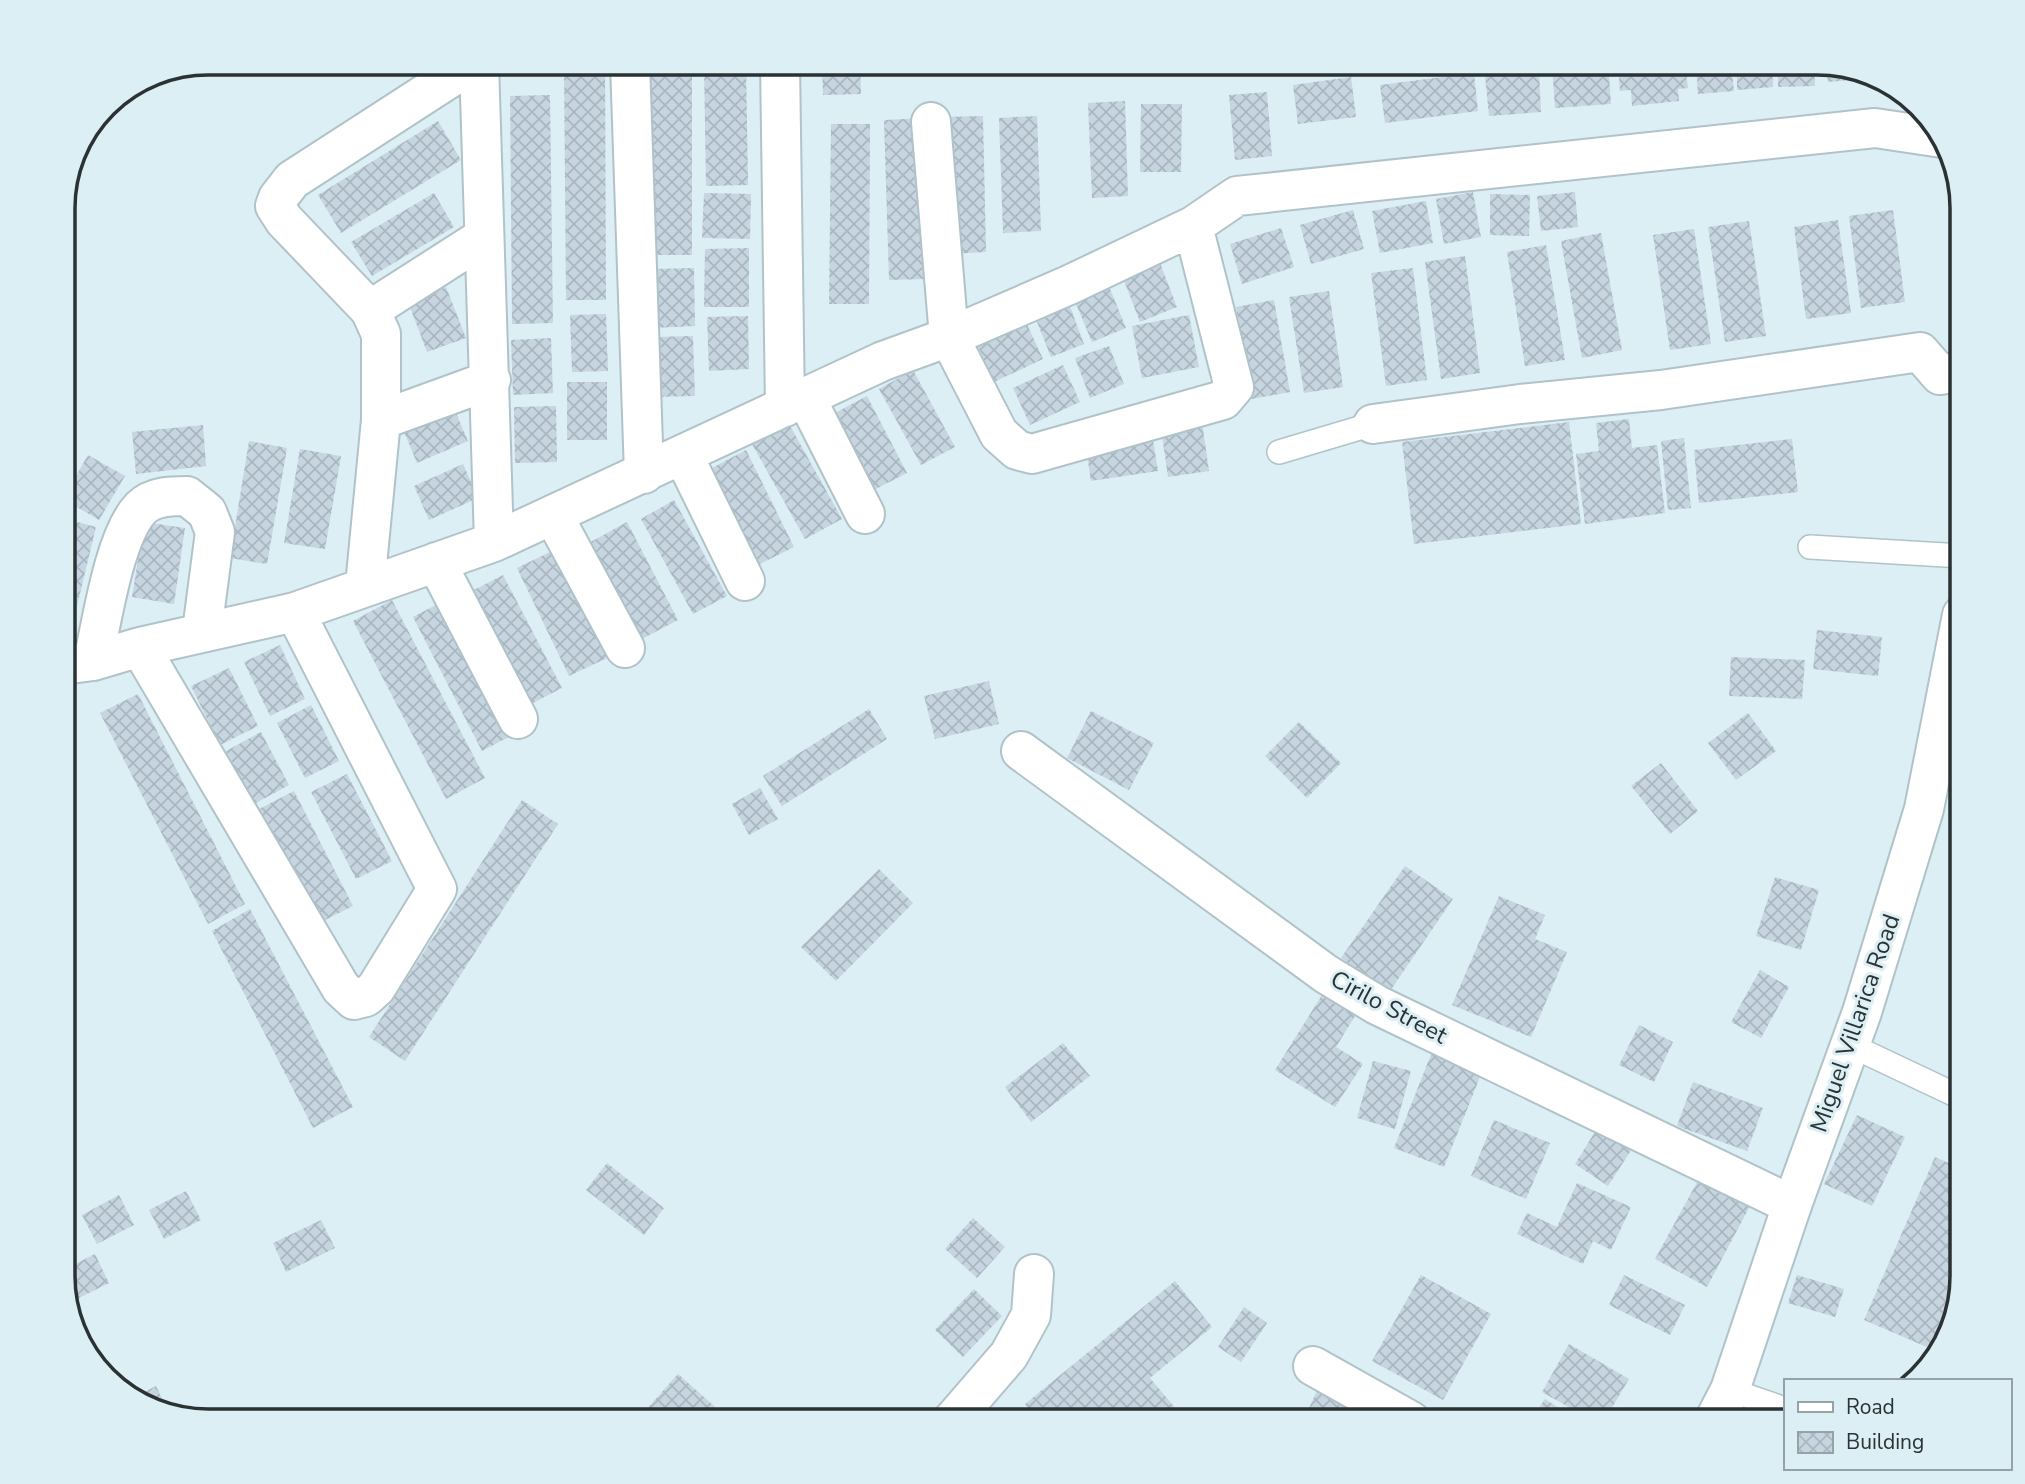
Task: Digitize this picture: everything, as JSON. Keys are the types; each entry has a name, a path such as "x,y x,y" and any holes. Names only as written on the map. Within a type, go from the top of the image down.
{"street":[{"path":"365,586 382,421 381,334 370,310 284,220 275,206 292,180 454,75"},
{"path":"479,75 494,542"},
{"path":"630,75 643,474"},
{"path":"781,75 795,402 865,514"},
{"path":"1875,128 1907,111"},
{"path":"931,122 948,337 999,434 1017,450 1032,454 1223,401 1234,387 1193,226"},
{"path":"78,663 202,631 295,612 494,542 883,361 948,337 1069,285 1193,226 1237,196 1875,128 1928,136"},
{"path":"370,310 484,237"},
{"path":"1373,424 1520,404 1661,390 1920,352 1940,375 1950,374"},
{"path":"382,421 491,380"},
{"path":"683,455 745,581"},
{"path":"78,663 121,542 142,507 164,496 187,496 207,512 215,533 202,631"},
{"path":"553,515 625,648"},
{"path":"436,562 518,719"},
{"path":"140,647 341,988 354,1000 366,997 376,988 437,889 295,612"},
{"name":"Miguel Villarica Road","path":"1722,1406 1862,1012 1924,809 1950,677"},
{"name":"Cirilo Street","path":"1021,751 1326,974 1377,1005 1792,1205"},
{"path":"962,1409 1009,1355 1031,1315 1034,1274"},
{"path":"1313,1366 1390,1409"}],"lane":[{"path":"1279,453 1373,424"},
{"path":"1810,547 1950,554"},
{"path":"1850,1045 1950,1092"},
{"path":"1722,1406 1784,1409"}],"building":[{"path":"564,75 605,75 606,300 566,300"},
{"path":"651,75 692,75 692,255 651,255"},
{"path":"704,75 746,75 748,185 706,186"},
{"path":"822,75 860,75 861,94 823,95"},
{"path":"1474,75 1478,111 1385,123 1380,85"},
{"path":"1485,75 1539,75 1541,112 1489,116"},
{"path":"1553,75 1609,75 1611,104 1555,108"},
{"path":"1619,75 1686,75 1688,88 1678,89 1679,101 1632,106 1631,90 1620,91"},
{"path":"1697,75 1732,75 1734,91 1698,94"},
{"path":"1737,75 1772,75 1773,87 1737,90"},
{"path":"1778,75 1815,75 1815,86 1778,87"},
{"path":"1827,76 1851,80 1828,82"},
{"path":"1351,77 1356,117 1298,124 1293,85"},
{"path":"1267,92 1272,156 1235,160 1229,95"},
{"path":"550,95 553,323 512,324 510,96"},
{"path":"1125,101 1128,196 1092,198 1088,103"},
{"path":"1141,104 1182,104 1181,172 1140,172"},
{"path":"983,116 986,252 948,254 945,117"},
{"path":"1037,116 1041,231 1003,233 999,118"},
{"path":"924,118 929,279 889,280 884,120"},
{"path":"438,121 461,160 341,233 318,195"},
{"path":"831,124 870,124 869,304 829,304"},
{"path":"1473,192 1481,237 1444,244 1436,199"},
{"path":"1575,192 1578,227 1541,231 1537,196"},
{"path":"434,193 454,227 372,276 351,242"},
{"path":"704,193 751,194 750,239 702,238"},
{"path":"1490,194 1530,195 1529,236 1490,235"},
{"path":"1426,201 1433,243 1380,253 1372,211"},
{"path":"1353,210 1364,249 1311,264 1300,225"},
{"path":"1893,210 1905,302 1861,308 1849,216"},
{"path":"1838,220 1851,313 1806,319 1794,227"},
{"path":"1749,221 1766,336 1725,342 1708,227"},
{"path":"1281,228 1294,267 1242,284 1230,244"},
{"path":"1694,229 1711,344 1670,350 1653,235"},
{"path":"1601,233 1622,350 1582,358 1561,241"},
{"path":"1546,245 1565,360 1525,366 1507,252"},
{"path":"749,248 749,307 704,307 705,249"},
{"path":"1465,256 1480,373 1441,379 1425,262"},
{"path":"1160,263 1177,307 1140,322 1123,278"},
{"path":"694,268 695,326 654,328 653,269"},
{"path":"1413,268 1427,380 1386,386 1371,273"},
{"path":"1108,284 1126,328 1092,342 1074,299"},
{"path":"446,287 466,338 427,352 408,302"},
{"path":"1329,291 1343,387 1304,393 1289,297"},
{"path":"1274,300 1290,392 1252,399 1236,307"},
{"path":"1069,304 1084,344 1051,357 1035,317"},
{"path":"606,314 608,371 572,372 570,315"},
{"path":"1189,315 1199,367 1142,378 1132,326"},
{"path":"748,316 749,369 709,371 707,317"},
{"path":"1025,320 1043,359 994,382 976,342"},
{"path":"693,336 695,396 654,397 652,337"},
{"path":"551,338 553,393 513,395 511,340"},
{"path":"1109,346 1124,384 1090,398 1075,358"},
{"path":"1063,365 1080,402 1030,425 1013,388"},
{"path":"913,370 955,447 921,465 879,389"},
{"path":"567,382 607,382 607,440 567,440"},
{"path":"867,396 907,473 870,492 831,415"},
{"path":"453,406 468,441 417,463 402,427"},
{"path":"556,406 557,462 515,463 514,407"},
{"path":"1629,419 1632,448 1657,445 1665,513 1585,524 1576,454 1599,451 1596,423"},
{"path":"1202,422 1209,471 1168,477 1161,428"},
{"path":"1569,422 1581,524 1414,544 1402,442"},
{"path":"789,424 842,519 805,539 752,444"},
{"path":"203,425 206,466 136,474 132,432"},
{"path":"1684,438 1691,508 1668,510 1661,441"},
{"path":"1792,439 1798,492 1699,503 1694,450"},
{"path":"1153,440 1158,471 1091,481 1086,449"},
{"path":"249,441 287,448 267,564 230,558"},
{"path":"300,449 341,456 325,549 284,543"},
{"path":"746,450 794,547 758,565 710,469"},
{"path":"88,455 125,476 99,520 76,507 76,476"},
{"path":"463,464 478,498 429,520 414,486"},
{"path":"674,500 727,596 693,614 641,519"},
{"path":"76,522 96,527 76,610"},
{"path":"144,522 185,528 174,604 132,597"},
{"path":"627,522 678,620 638,641 587,544"},
{"path":"556,549 607,658 569,676 517,568"},
{"path":"503,575 562,688 523,708 464,595"},
{"path":"449,598 518,732 482,751 413,617"},
{"path":"392,600 485,778 446,799 353,621"},
{"path":"1817,630 1882,637 1878,676 1813,669"},
{"path":"280,645 305,699 270,716 244,662"},
{"path":"1731,657 1805,660 1802,699 1729,696"},
{"path":"229,668 258,726 220,745 191,686"},
{"path":"989,681 999,724 935,739 924,696"},
{"path":"138,694 245,904 208,924 100,713"},
{"path":"311,705 339,761 305,778 277,723"},
{"path":"869,709 887,739 782,806 763,776"},
{"path":"1091,711 1154,743 1129,790 1067,758"},
{"path":"1748,713 1776,751 1736,780 1708,743"},
{"path":"1299,722 1341,763 1307,798 1265,756"},
{"path":"261,732 289,785 254,804 226,751"},
{"path":"1661,763 1698,811 1670,834 1631,786"},
{"path":"347,774 392,861 356,879 311,792"},
{"path":"760,788 778,819 749,835 732,804"},
{"path":"294,791 353,906 315,925 257,810"},
{"path":"522,800 558,824 405,1061 369,1037"},
{"path":"1405,866 1453,899 1390,991 1341,958"},
{"path":"879,869 913,903 836,981 801,947"},
{"path":"1775,877 1819,890 1801,950 1756,936"},
{"path":"1499,896 1545,915 1535,939 1567,952 1531,1037 1452,1005"},
{"path":"250,909 353,1107 313,1128 212,931"},
{"path":"1760,970 1789,987 1761,1038 1731,1022"},
{"path":"1327,987 1360,1008 1336,1047 1363,1064 1335,1107 1275,1070"},
{"path":"1639,1025 1673,1042 1654,1082 1619,1065"},
{"path":"1063,1043 1090,1076 1031,1122 1005,1087"},
{"path":"1432,1052 1482,1072 1444,1167 1394,1148"},
{"path":"1373,1061 1411,1071 1395,1129 1357,1118"},
{"path":"1693,1082 1763,1108 1747,1151 1677,1126"},
{"path":"1857,1115 1905,1137 1872,1206 1824,1184"},
{"path":"1603,1119 1637,1141 1608,1186 1575,1164"},
{"path":"1494,1120 1550,1143 1526,1199 1471,1176"},
{"path":"1935,1157 1950,1164 1949,1293 1943,1318 1932,1342 1928,1348 1864,1320"},
{"path":"607,1163 664,1208 644,1235 586,1190"},
{"path":"1700,1177 1751,1204 1707,1287 1655,1259"},
{"path":"1577,1183 1631,1207 1611,1250 1593,1241 1583,1264 1517,1234 1527,1213 1557,1227"},
{"path":"186,1191 201,1220 164,1239 149,1210"},
{"path":"119,1195 134,1225 97,1244 82,1215"},
{"path":"973,1218 1005,1247 977,1278 945,1249"},
{"path":"321,1220 335,1248 286,1272 273,1243"},
{"path":"95,1254 109,1283 77,1299 76,1264"},
{"path":"1421,1275 1491,1314 1443,1400 1372,1361"},
{"path":"1624,1275 1685,1305 1670,1335 1609,1305"},
{"path":"1797,1275 1844,1289 1835,1317 1788,1303"},
{"path":"1175,1281 1212,1327 1150,1378 1176,1409 1029,1409 1025,1404"},
{"path":"974,1289 1002,1316 963,1357 935,1330"},
{"path":"1244,1307 1267,1323 1241,1362 1218,1347"},
{"path":"1569,1344 1629,1379 1611,1409 1572,1409 1542,1392"},
{"path":"678,1374 717,1409 647,1409"},
{"path":"156,1386 163,1401 150,1395 145,1392"},
{"path":"1317,1391 1357,1409 1309,1409"},
{"path":"1545,1399 1560,1409 1538,1409"}]}
